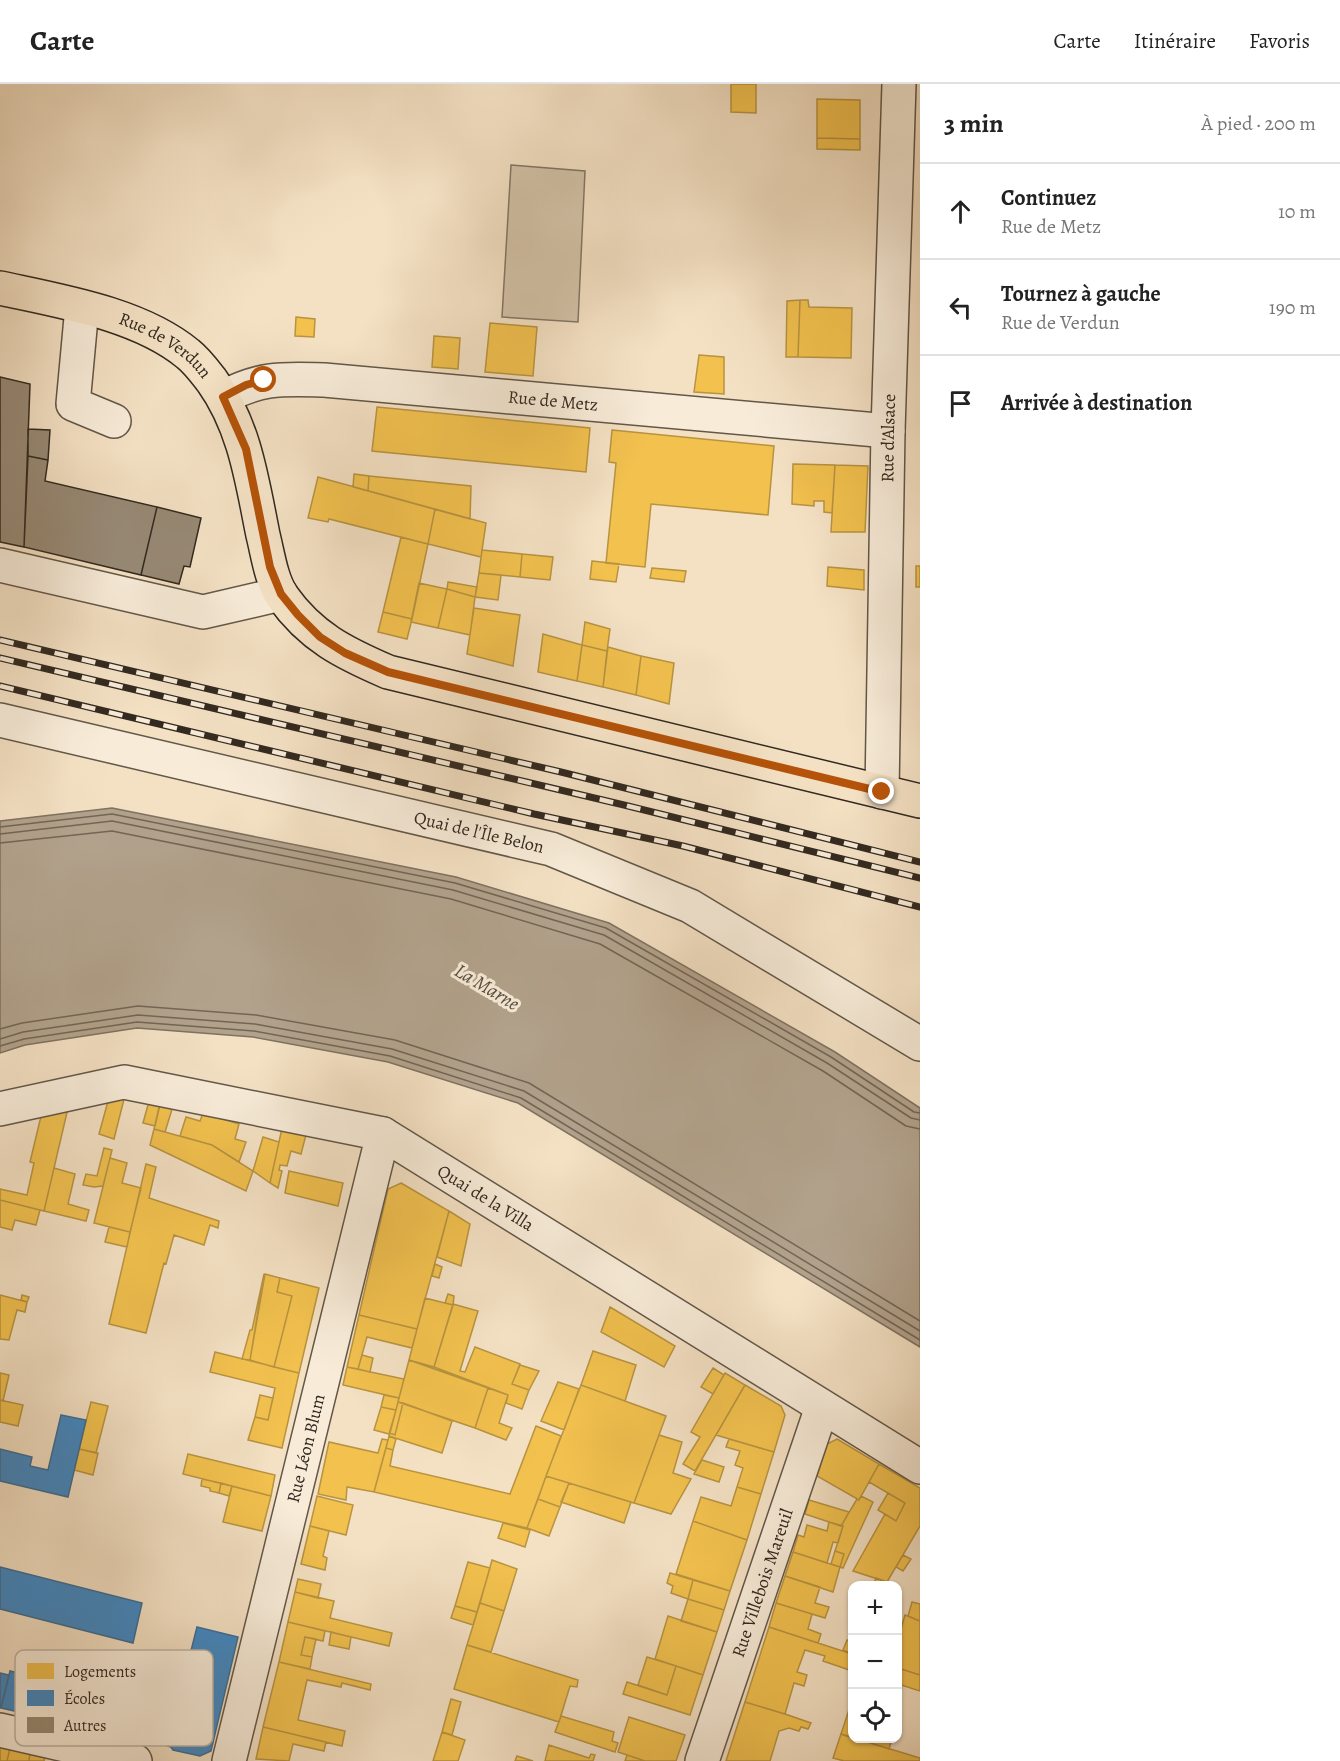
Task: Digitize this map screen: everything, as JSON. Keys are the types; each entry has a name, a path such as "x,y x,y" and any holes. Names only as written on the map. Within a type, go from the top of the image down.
{"main road":[{"name":"Rue de Verdun","path":"0,288 113,315 173,342 190,355 223,397 246,449 270,567 281,594 320,637 345,653 388,672 920,801"}],"street":[{"name":"Rue d'Alsace","path":"882,792 888,431 899,84"},
{"path":"82,307 73,404 114,421"},
{"name":"Rue de Metz","path":"223,397 246,385 264,380 324,380 888,431"},
{"path":"0,565 203,612 281,594"},
{"name":"Quai de l'Île Belon","path":"0,720 551,849 690,906 920,1044"},
{"name":"Quai de la Villa","path":"0,1109 124,1082 382,1134 920,1467"},
{"name":"Rue Léon Blum","path":"229,1761 382,1134"},
{"name":"Rue Villebois Mareuil","path":"702,1761 822,1407"},
{"path":"0,1730 15,1733"},
{"path":"70,1746 135,1761"}],"shaded area":[{"path":"511,165 585,171 578,322 502,317"}],"water":[{"name":"La Marne","path":"112,808 456,877 609,923 835,1052 920,1108 920,1347 518,1103 388,1062 253,1037 137,1028 25,1045 0,1053 0,821"}],"building: Logements":[{"path":"731,84 756,84 756,113 731,112"},
{"path":"817,99 860,100 860,139 817,138"},
{"path":"817,138 860,139 860,150 817,149"},
{"path":"800,300 798,357 786,357 787,301"},
{"path":"800,300 808,300 809,307 852,308 851,358 798,357"},
{"path":"296,317 315,319 314,337 295,336"},
{"path":"490,323 537,327 533,376 485,372"},
{"path":"434,336 460,338 458,369 432,367"},
{"path":"699,355 724,357 724,394 694,392"},
{"path":"377,407 590,428 586,472 372,451"},
{"path":"612,430 774,446 768,515 651,504 645,567 606,563 616,463 609,462"},
{"path":"793,464 835,465 832,513 824,512 824,501 814,501 814,506 792,504"},
{"path":"835,465 868,466 865,532 831,532"},
{"path":"354,474 369,476 368,491 353,487"},
{"path":"369,476 471,486 470,519 368,491"},
{"path":"318,477 435,509 428,544 329,519 328,522 308,518"},
{"path":"435,509 486,523 481,557 428,544"},
{"path":"401,537 428,544 412,619 383,612"},
{"path":"482,550 522,554 520,577 479,573"},
{"path":"522,554 553,557 550,580 520,577"},
{"path":"592,561 619,564 616,582 590,579"},
{"path":"916,566 920,566 920,587 916,587"},
{"path":"828,567 864,570 864,590 827,586"},
{"path":"652,568 686,571 684,582 650,578"},
{"path":"479,573 501,575 498,600 475,597"},
{"path":"448,582 477,587 475,597 447,589"},
{"path":"419,583 447,589 438,628 411,622"},
{"path":"447,589 475,597 470,635 438,628"},
{"path":"474,608 520,615 513,666 467,654"},
{"path":"383,612 412,619 407,639 378,632"},
{"path":"585,622 610,629 607,651 582,645"},
{"path":"543,634 582,645 577,681 538,672"},
{"path":"582,645 607,651 603,687 577,681"},
{"path":"608,647 641,656 636,695 603,687"},
{"path":"641,656 674,663 669,704 636,695"},
{"path":"163,1092 155,1126 143,1123 151,1094"},
{"path":"124,1099 114,1139 99,1134 108,1101"},
{"path":"160,1103 173,1106 165,1132 154,1129"},
{"path":"68,1108 44,1211 0,1200 0,1189 27,1195 34,1163 30,1162 42,1112"},
{"path":"203,1113 239,1124 235,1139 246,1142 239,1162 212,1145 180,1136 186,1117 200,1121"},
{"path":"284,1119 307,1131 301,1154 291,1151 287,1166 280,1165 279,1170 282,1171 278,1188 270,1183"},
{"path":"154,1129 212,1145 253,1171 246,1191 150,1145"},
{"path":"263,1137 279,1142 270,1183 253,1171"},
{"path":"104,1148 112,1150 103,1186 83,1185 86,1174 97,1176"},
{"path":"110,1158 127,1163 122,1183 141,1188 130,1232 94,1223"},
{"path":"146,1164 156,1167 149,1198 219,1221 218,1228 210,1225 204,1245 174,1235 166,1264 164,1263 146,1333 109,1324"},
{"path":"54,1168 75,1174 68,1204 89,1210 86,1221 44,1211"},
{"path":"289,1171 343,1183 338,1206 285,1193"},
{"path":"401,1183 449,1211 417,1329 359,1315 388,1189"},
{"path":"0,1200 40,1210 36,1225 15,1220 12,1230 0,1227"},
{"path":"449,1211 470,1224 461,1266 437,1257"},
{"path":"109,1227 130,1232 127,1247 105,1242"},
{"path":"435,1264 442,1267 439,1278 432,1276"},
{"path":"264,1274 250,1360 242,1359 250,1330 252,1330"},
{"path":"265,1274 280,1278 277,1292 292,1296 274,1367 250,1360"},
{"path":"280,1278 319,1288 299,1373 274,1367 292,1296 277,1292"},
{"path":"448,1294 454,1296 453,1305 445,1303"},
{"path":"0,1295 27,1302 25,1312 17,1310 9,1340 0,1339"},
{"path":"22,1295 29,1297 27,1302 21,1300"},
{"path":"425,1298 453,1305 434,1367 409,1360"},
{"path":"453,1304 478,1311 460,1371 465,1372 475,1347 520,1364 512,1384 529,1390 522,1409 506,1403 508,1395 434,1367"},
{"path":"610,1307 675,1346 664,1367 601,1332"},
{"path":"359,1315 417,1329 412,1348 367,1337 358,1369 347,1367"},
{"path":"593,1351 636,1365 625,1401 581,1385"},
{"path":"215,1352 299,1373 282,1448 248,1440 255,1417 268,1420 275,1388 210,1372"},
{"path":"362,1355 373,1358 370,1372 358,1369"},
{"path":"409,1360 488,1388 475,1428 398,1402"},
{"path":"520,1365 539,1371 529,1390 512,1384"},
{"path":"347,1367 404,1379 399,1398 343,1385"},
{"path":"713,1368 724,1375 713,1394 701,1387"},
{"path":"0,1373 9,1375 3,1401 0,1400"},
{"path":"725,1373 745,1385 695,1471 683,1464 700,1437 691,1432"},
{"path":"558,1382 579,1389 564,1430 541,1421"},
{"path":"581,1385 666,1416 634,1503 546,1476"},
{"path":"745,1385 781,1406 785,1415 774,1452 716,1435"},
{"path":"488,1388 508,1395 499,1423 512,1428 506,1440 475,1428"},
{"path":"260,1395 273,1398 268,1420 255,1417"},
{"path":"384,1395 399,1398 396,1410 381,1407"},
{"path":"0,1400 23,1405 18,1426 0,1422"},
{"path":"91,1402 108,1406 96,1453 79,1449"},
{"path":"398,1402 403,1403 395,1435 390,1433"},
{"path":"403,1403 452,1421 442,1453 389,1436 390,1433 395,1435"},
{"path":"381,1407 396,1410 389,1434 374,1430"},
{"path":"536,1426 561,1436 527,1528 374,1492 386,1448 393,1450 390,1466 510,1494"},
{"path":"659,1435 682,1442 673,1473 691,1479 671,1514 634,1503"},
{"path":"389,1436 396,1439 393,1450 386,1448"},
{"path":"382,1439 388,1440 374,1492 347,1487 346,1500 318,1494 329,1442 378,1453"},
{"path":"729,1439 774,1452 761,1494 737,1487 743,1468 735,1465 740,1451 726,1447"},
{"path":"837,1439 879,1464 859,1500 817,1476 827,1444"},
{"path":"79,1449 98,1453 93,1475 74,1470"},
{"path":"188,1454 275,1475 271,1496 183,1474"},
{"path":"702,1460 724,1467 719,1482 694,1474"},
{"path":"879,1464 920,1488 920,1526 888,1581 853,1571 885,1514 896,1521 905,1503 869,1482"},
{"path":"546,1476 569,1483 560,1507 538,1499"},
{"path":"202,1479 221,1483 219,1493 201,1486"},
{"path":"221,1483 232,1486 229,1496 219,1493"},
{"path":"569,1483 631,1502 624,1523 561,1502"},
{"path":"232,1486 271,1496 262,1531 223,1522"},
{"path":"737,1487 761,1494 747,1540 693,1521 701,1497 731,1506"},
{"path":"888,1493 905,1503 896,1521 878,1510"},
{"path":"317,1496 353,1505 346,1535 310,1526"},
{"path":"861,1496 873,1502 843,1568 840,1567 844,1554 835,1551 843,1526 841,1526"},
{"path":"538,1499 560,1507 549,1536 527,1528"},
{"path":"809,1500 849,1512 841,1526 805,1514"},
{"path":"693,1521 747,1540 730,1591 676,1574"},
{"path":"829,1522 843,1526 838,1543 833,1542 827,1563 793,1552 798,1535 804,1537 807,1525 827,1531"},
{"path":"503,1523 530,1530 525,1547 498,1538"},
{"path":"310,1526 329,1531 323,1556 327,1558 325,1570 301,1564"},
{"path":"835,1551 844,1554 840,1567 831,1564"},
{"path":"793,1552 840,1567 833,1592 785,1576"},
{"path":"903,1555 911,1559 903,1571 896,1567"},
{"path":"492,1560 517,1569 504,1611 480,1603"},
{"path":"468,1562 490,1568 477,1612 455,1606"},
{"path":"670,1573 693,1580 688,1599 671,1593 673,1586 667,1583"},
{"path":"785,1576 820,1587 815,1603 829,1607 825,1618 776,1603"},
{"path":"298,1579 321,1584 318,1598 295,1592"},
{"path":"693,1580 730,1591 724,1610 688,1599"},
{"path":"295,1592 334,1601 330,1618 392,1633 389,1646 288,1622"},
{"path":"688,1599 724,1610 717,1632 681,1621"},
{"path":"912,1602 920,1604 920,1621 908,1616"},
{"path":"480,1603 504,1611 491,1652 467,1645"},
{"path":"776,1603 812,1614 808,1629 821,1634 818,1643 769,1627"},
{"path":"455,1606 477,1612 473,1625 451,1618"},
{"path":"905,1615 920,1621 920,1675 902,1669 902,1625"},
{"path":"668,1616 717,1632 703,1675 655,1659"},
{"path":"288,1622 325,1631 323,1641 305,1637 301,1655 312,1657 310,1669 279,1662"},
{"path":"769,1627 848,1653 848,1670 823,1661 825,1656 805,1650 797,1672 807,1675 804,1686 794,1683 785,1714 745,1702"},
{"path":"331,1632 351,1637 349,1649 329,1645"},
{"path":"305,1637 316,1639 312,1657 301,1655"},
{"path":"847,1640 848,1640 848,1652 843,1650"},
{"path":"467,1645 578,1680 577,1687 570,1686 559,1722 454,1689"},
{"path":"647,1657 676,1666 667,1695 638,1685"},
{"path":"279,1662 371,1684 370,1690 342,1683 341,1687 307,1680 298,1720 345,1731 342,1746 263,1727"},
{"path":"676,1666 703,1675 690,1715 623,1694 627,1682 667,1695"},
{"path":"902,1669 920,1675 920,1691 902,1685"},
{"path":"451,1699 461,1702 452,1735 442,1732"},
{"path":"745,1702 811,1723 808,1729 801,1727 799,1731 789,1728 779,1731 770,1761 726,1761"},
{"path":"848,1713 848,1737 841,1734"},
{"path":"561,1716 614,1732 612,1741 618,1743 615,1752 555,1732"},
{"path":"629,1717 685,1735 676,1761 645,1761 618,1752"},
{"path":"263,1727 326,1742 324,1751 293,1744 289,1761 256,1759"},
{"path":"442,1732 465,1740 458,1761 433,1761"},
{"path":"841,1734 848,1736 848,1743 871,1743 920,1758 920,1761 844,1761 833,1758"},
{"path":"870,1743 891,1743 889,1749"},
{"path":"549,1745 589,1758 591,1754 595,1755 593,1761 545,1761"},
{"path":"0,1746 10,1748 7,1761 0,1761"},
{"path":"10,1748 30,1753 29,1761 7,1761"},
{"path":"30,1753 45,1757 44,1761 29,1761"},
{"path":"627,1755 645,1761 625,1761"},
{"path":"517,1756 533,1761 515,1761"}],"building: Écoles":[{"path":"61,1415 86,1420 68,1497 0,1481 0,1449 32,1457 30,1466 48,1470"},
{"path":"0,1567 142,1603 133,1643 0,1609"},
{"path":"197,1627 238,1637 213,1743 213,1650 191,1650"},
{"path":"10,1671 15,1672 15,1711 1,1708"},
{"path":"0,1673 9,1675 1,1708 0,1708"},
{"path":"167,1746 212,1746 211,1751 200,1756 173,1750"}],"building: Autres":[{"path":"0,377 30,384 24,547 0,542"},
{"path":"28,429 50,430 48,460 28,456"},
{"path":"28,456 48,460 45,481 157,507 141,575 24,547"},
{"path":"157,507 201,518 190,567 184,566 179,584 141,575"}],"railway":[{"path":"0,640 561,772 920,862"},
{"path":"0,658 624,805 920,878"},
{"path":"0,686 534,814 683,846 920,907"}],"route":[{"path":"264,380 246,385 223,397 246,449 270,567 281,594 320,637 345,653 388,672 882,792"}]}
